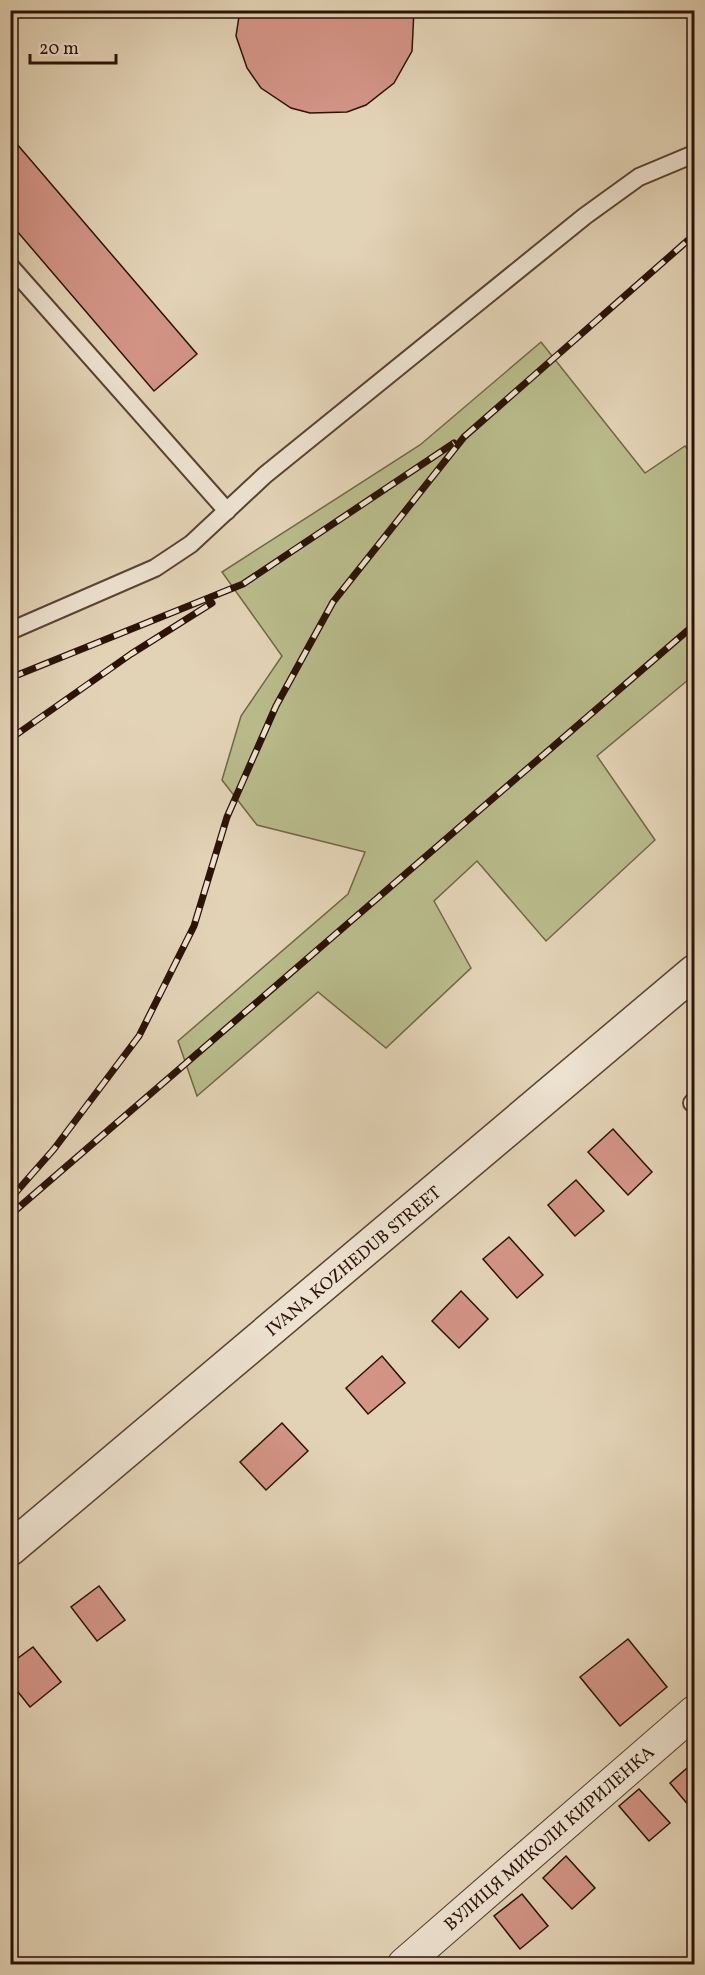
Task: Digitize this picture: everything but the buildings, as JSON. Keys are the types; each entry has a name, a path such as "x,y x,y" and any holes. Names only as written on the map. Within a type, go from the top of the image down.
{"street":[{"name":"IVANA KOZHEDUB STREET","path":"10,1549 694,972"},
{"name":"ВУЛИЦЯ МИКОЛИ КИРИЛЕНКА","path":"404,1965 694,1713"}],"lane":[{"path":"10,631 155,568 191,544 265,475 585,216 639,177 694,154"},
{"path":"10,266 227,512"}],"green space":[{"path":"541,342 645,473 685,446 694,457 694,675 597,756 655,840 546,941 477,861 434,901 471,968 386,1048 318,992 197,1096 178,1041 348,894 365,852 257,825 222,780 241,716 282,656 222,572 420,445"}],"railway":[{"path":"10,1199 54,1149 139,1036 194,926 227,817 276,706 333,602 464,437 694,235"},
{"path":"10,678 243,584 454,443"},
{"path":"10,739 131,654 212,603"},
{"path":"10,1215 694,625"}]}
